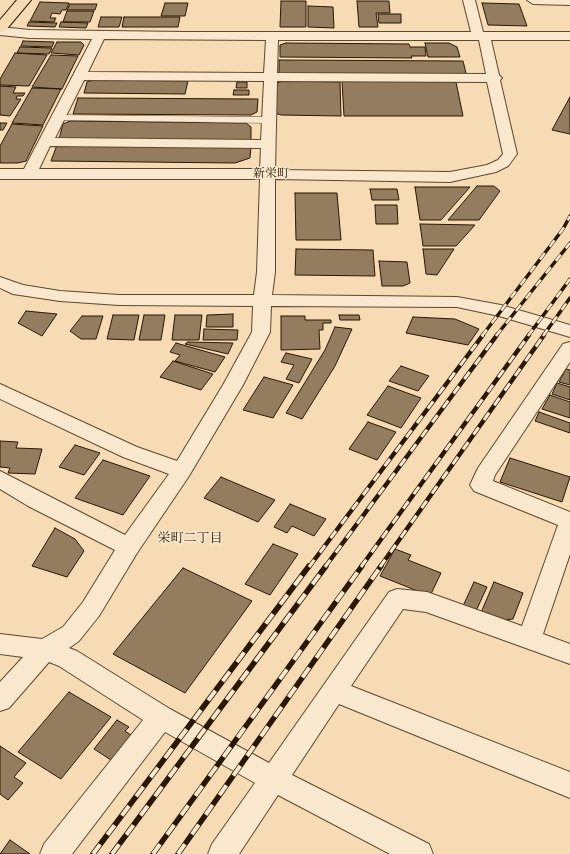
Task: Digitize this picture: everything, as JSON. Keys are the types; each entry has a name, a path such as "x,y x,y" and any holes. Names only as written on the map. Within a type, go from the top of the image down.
{"main road":[{"path":"0,29 24,0"}],"street":[{"path":"0,174 267,174 450,177 491,169 503,163 510,154 494,78 470,0"},
{"path":"532,0 570,1"},
{"path":"0,29 30,34 100,35 570,36"},
{"path":"29,174 59,118 100,35"},
{"path":"0,700 45,650 71,634 91,609 129,547 182,471 233,385 261,332 262,301 266,272 267,174 272,36"},
{"path":"79,76 494,78"},
{"path":"59,118 269,120"},
{"path":"46,142 268,144"},
{"path":"0,282 19,290 60,296 119,300 457,302 501,311 570,331"},
{"path":"529,639 570,521 481,485 485,474 570,348"},
{"path":"0,391 130,452 182,471"},
{"path":"0,479 36,500 129,547"},
{"path":"222,854 397,599 427,602 570,654"},
{"path":"0,644 45,650 68,658 161,717 274,779 419,854"},
{"path":"334,691 570,785"},
{"path":"54,854 161,717"}],"building":[{"path":"281,1 306,1 306,27 280,27"},
{"path":"357,1 389,1 390,13 376,13 378,27 359,27"},
{"path":"40,2 69,3 66,10 62,10 60,14 52,13 50,18 56,18 54,22 30,21"},
{"path":"165,3 188,3 185,16 161,16"},
{"path":"482,3 519,4 527,26 488,25"},
{"path":"70,4 97,4 95,10 67,10"},
{"path":"308,6 333,7 334,28 308,27"},
{"path":"67,11 94,11 90,22 63,22"},
{"path":"378,14 401,14 401,23 379,23"},
{"path":"101,17 122,17 119,27 98,27"},
{"path":"124,17 180,17 178,27 122,27"},
{"path":"29,22 57,23 55,27 27,26"},
{"path":"61,22 88,23 86,28 59,27"},
{"path":"23,41 54,42 52,47 21,46"},
{"path":"57,42 81,42 84,45 79,55 51,53"},
{"path":"286,43 409,44 410,47 425,47 426,56 411,56 412,58 280,57 280,45"},
{"path":"425,43 449,43 457,47 460,57 428,57"},
{"path":"20,47 52,48 49,54 17,53"},
{"path":"15,53 47,55 29,86 0,85 0,79"},
{"path":"51,55 78,56 62,89 32,87"},
{"path":"279,60 463,61 466,73 458,75 279,74"},
{"path":"93,80 188,81 185,94 84,93 87,82"},
{"path":"282,81 340,82 341,116 281,115 275,113 277,83"},
{"path":"342,81 456,82 463,116 344,116"},
{"path":"237,82 247,82 247,88 236,88"},
{"path":"0,86 16,87 13,93 25,93 23,96 17,96 16,99 21,99 10,116 0,115"},
{"path":"32,88 61,89 43,125 12,123"},
{"path":"234,90 249,90 249,95 233,95"},
{"path":"570,97 570,134 552,130"},
{"path":"78,98 258,99 257,112 251,115 73,114"},
{"path":"70,121 246,123 251,127 251,140 59,139 63,124"},
{"path":"0,123 7,123 3,130 0,130"},
{"path":"12,124 43,126 26,161 18,163 0,163 0,146"},
{"path":"57,145 251,146 250,158 235,163 51,161"},
{"path":"477,186 494,186 500,191 479,220 448,220"},
{"path":"415,187 470,187 441,220 420,220"},
{"path":"370,189 397,189 399,200 372,200"},
{"path":"295,193 337,193 341,240 296,240"},
{"path":"375,205 397,205 398,224 376,224"},
{"path":"420,224 475,225 456,246 423,246"},
{"path":"296,249 373,250 375,276 295,275"},
{"path":"423,249 454,249 437,275 426,274"},
{"path":"379,261 407,262 410,283 403,286 382,286"},
{"path":"26,311 57,314 42,336 18,323"},
{"path":"233,314 233,327 206,327 207,315"},
{"path":"113,315 139,315 134,340 107,339"},
{"path":"144,315 165,315 161,340 139,340"},
{"path":"175,315 202,315 199,340 172,340"},
{"path":"339,315 359,315 360,320 340,320"},
{"path":"82,316 103,316 96,339 81,339 70,331"},
{"path":"281,316 305,316 305,320 331,320 331,323 323,323 323,330 319,330 320,349 281,350"},
{"path":"413,317 455,319 479,329 468,345 406,333"},
{"path":"335,327 352,329 335,366 302,419 286,413 325,350"},
{"path":"204,329 238,330 237,340 203,340"},
{"path":"188,342 233,343 228,354 185,344"},
{"path":"176,343 225,357 215,372 175,361 180,355 170,352"},
{"path":"286,353 312,359 299,383 286,379 294,365 281,362"},
{"path":"173,361 213,374 201,390 160,377"},
{"path":"401,366 429,376 418,391 389,381"},
{"path":"566,369 570,370 570,385 559,382"},
{"path":"264,377 293,385 273,418 243,410"},
{"path":"557,383 570,387 570,400 552,394"},
{"path":"388,386 421,398 401,428 367,415"},
{"path":"550,395 570,402 570,418 542,409"},
{"path":"539,412 570,423 570,433 535,421"},
{"path":"368,422 396,432 377,460 349,449"},
{"path":"0,441 18,442 16,448 42,449 35,474 8,473 10,468 0,467"},
{"path":"75,445 100,453 84,475 59,467"},
{"path":"510,458 570,477 562,502 500,482"},
{"path":"103,460 150,476 123,515 75,498"},
{"path":"221,477 275,500 258,522 204,498"},
{"path":"290,504 326,519 314,536 292,526 287,533 274,527"},
{"path":"55,528 75,539 84,551 67,577 32,566"},
{"path":"273,544 298,554 270,595 245,584"},
{"path":"395,549 411,555 408,560 441,573 430,596 380,576"},
{"path":"183,568 252,601 185,693 113,654"},
{"path":"474,582 487,587 476,611 463,606"},
{"path":"494,582 523,593 513,619 496,621 480,615"},
{"path":"69,692 111,717 61,779 18,752"},
{"path":"117,720 129,727 125,731 131,735 111,760 94,749"},
{"path":"0,746 26,763 14,777 23,783 8,800 0,794"},
{"path":"10,840 30,854 0,854"}],"railway":[{"path":"482,336 563,229 570,216"},
{"path":"496,336 570,243"},
{"path":"528,336 570,279"},
{"path":"543,336 570,298"},
{"path":"309,567 483,335"},
{"path":"325,567 497,335"},
{"path":"361,567 529,335"},
{"path":"380,567 544,335"},
{"path":"93,854 309,566"},
{"path":"112,854 326,566"},
{"path":"153,854 362,566"},
{"path":"178,854 381,566"}],"district":[{"name":"新栄町","path":"271,174"},
{"name":"栄町二丁目","path":"190,538"}]}
